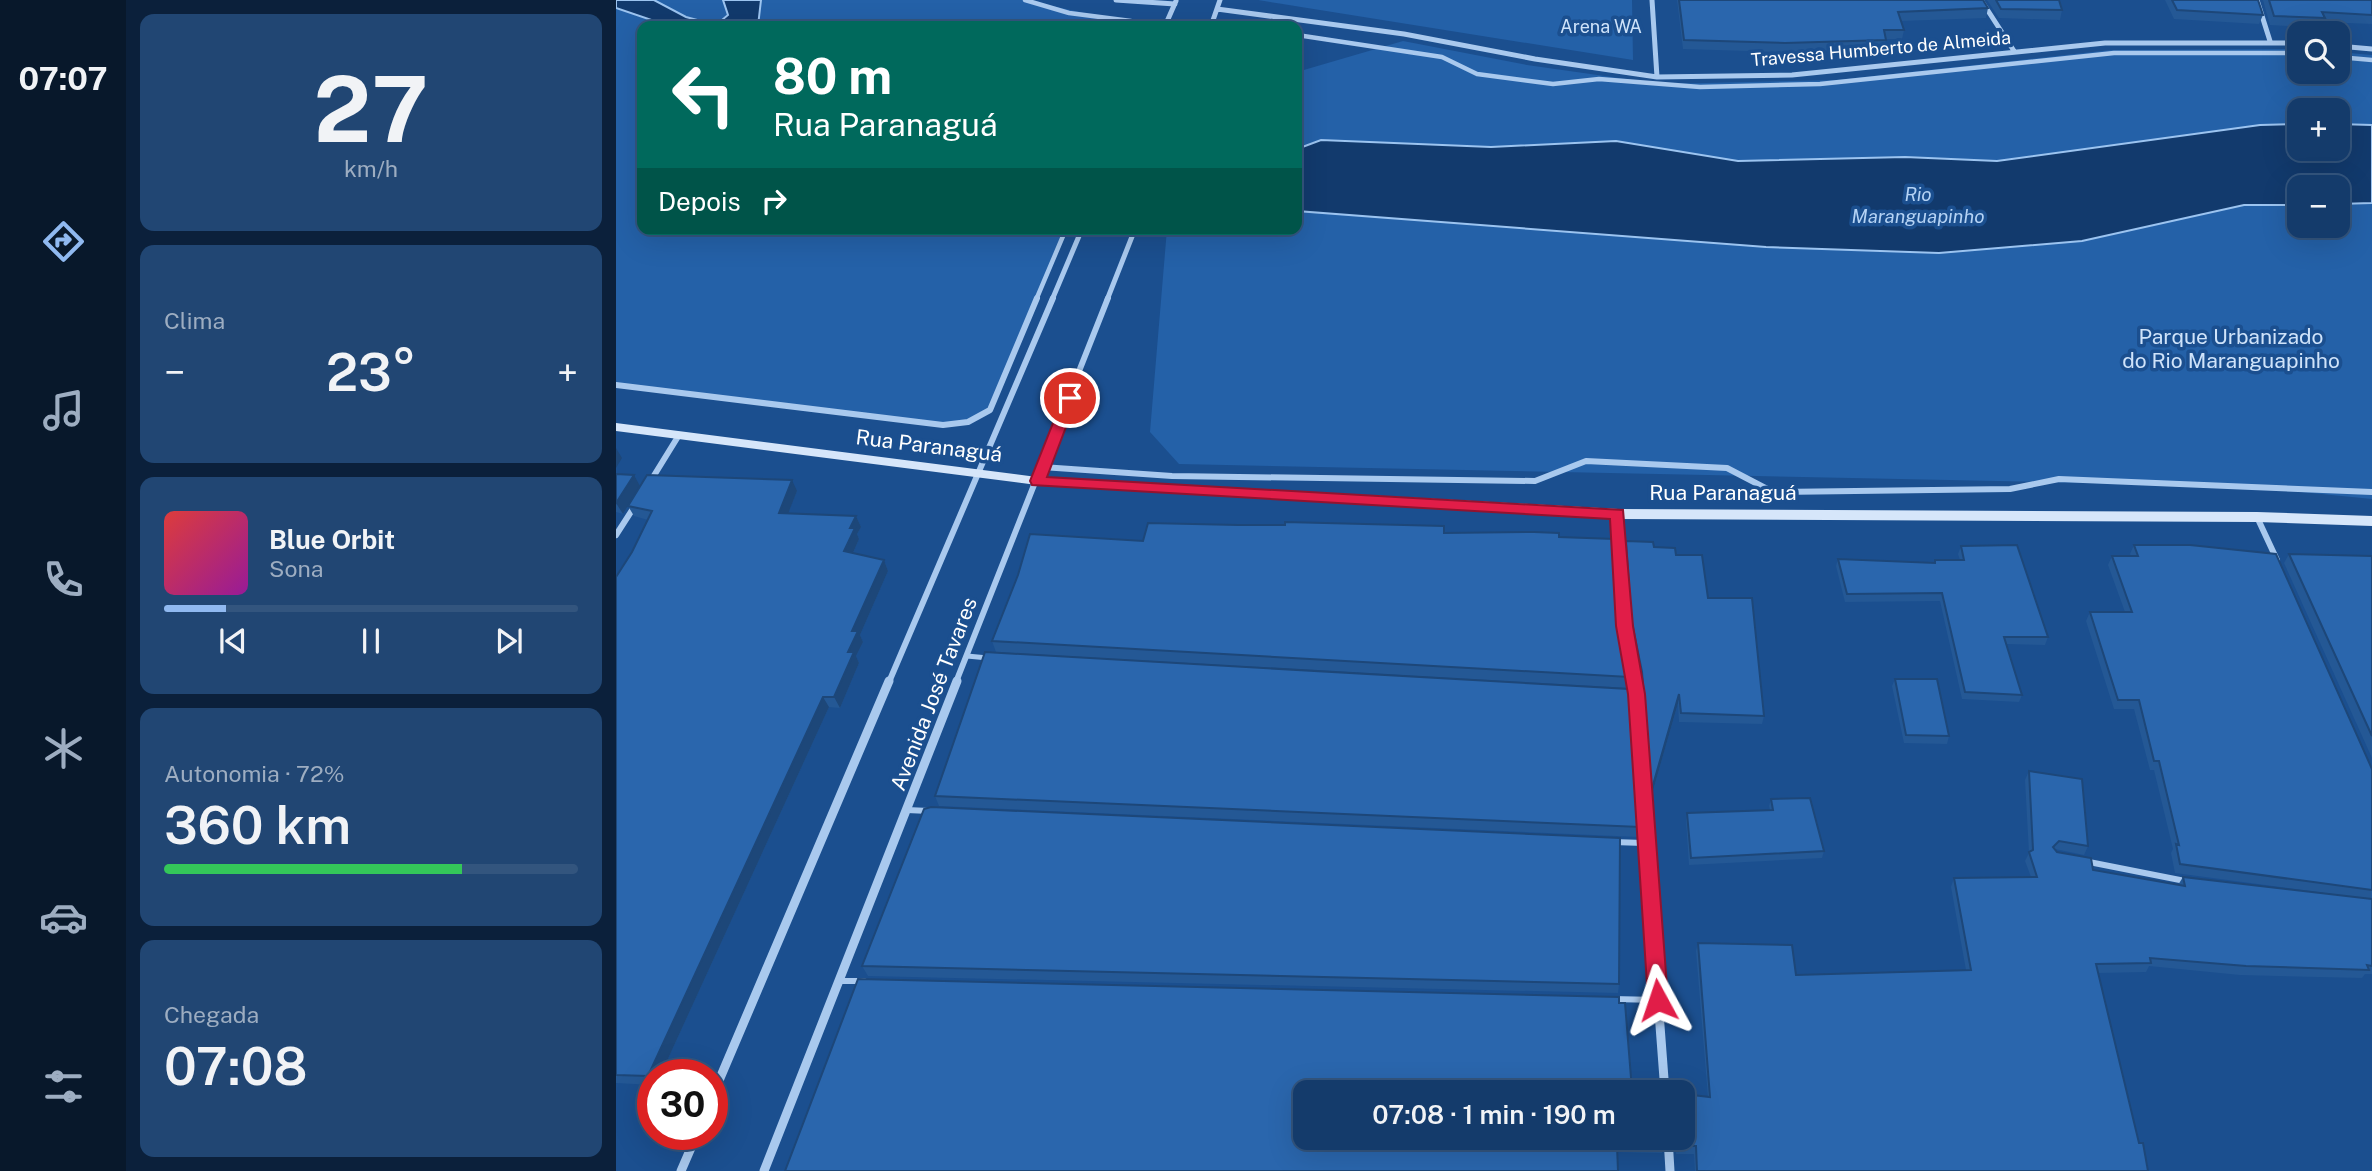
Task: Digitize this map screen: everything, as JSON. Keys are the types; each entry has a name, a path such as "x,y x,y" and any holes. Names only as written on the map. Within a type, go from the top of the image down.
{"main road":[{"name":"Rua Paranaguá","path":"616,427 1037,481 1618,514 2257,517 2372,521"}],"street":[{"path":"1025,0 1069,13 1129,21"},
{"path":"1115,0 1175,2 1167,21"},
{"path":"1213,21 1220,0"},
{"path":"1652,0 1657,77"},
{"path":"1981,0 2014,51"},
{"path":"2258,0 2270,41"},
{"name":"Travessa Humberto de Almeida","path":"1217,9 1404,34 1535,59 1657,77 1792,75 2105,43 2287,42"},
{"path":"1302,36 1442,57 1477,74 1553,84 1599,79 1700,87 1819,85 2114,53 2287,53"},
{"path":"2350,47 2372,49"},
{"path":"2350,58 2372,60"},
{"path":"616,385 958,425 977,419 990,410 1064,235"},
{"name":"Avenida José Tavares","path":"728,1059 1080,235"},
{"name":"Avenida José Tavares","path":"764,1171 1133,235"},
{"path":"648,486 679,435"},
{"path":"1042,467 1172,476 1535,481 1586,461 1727,468 1773,492 2010,489 2059,480 2372,492"},
{"path":"616,535 641,496"},
{"path":"1618,514 1624,626 1636,694 1644,843 1664,1080"},
{"path":"2257,517 2279,566"},
{"path":"681,1171 690,1150"},
{"path":"1669,1150 1670,1171"}],"lane":[{"path":"967,656 995,658"},
{"path":"1622,693 1636,694"},
{"path":"907,810 935,811"},
{"path":"1603,841 1644,843"},
{"path":"2081,860 2191,882"},
{"path":"839,981 867,982"},
{"path":"1602,999 1658,1000"}],"green space":[{"path":"654,0 723,0 728,16 721,21 701,21 686,17"},
{"path":"761,0 1025,0 1120,21 759,21"},
{"name":"Arena WA","path":"1258,0 1632,0 1633,60"},
{"path":"616,8 654,21 637,21 637,235 1063,235 990,410 958,425 616,385"},
{"path":"1403,41 1527,65 1661,84 1837,80 2111,50 2287,49 2287,84 2350,84 2350,53 2372,55 2372,125 2350,124 2350,98 2287,98 2287,124 2260,125 1997,161 1905,157 1738,161 1616,141 1491,147 1321,140 1302,147 1302,71"},
{"name":"Parque Urbanizado do Rio Maranguapinho","path":"2372,203 2372,499 2239,486 1179,464 1150,432 1166,235 1302,235 1302,211 1766,247 1939,253 2082,241 2244,205 2287,205 2287,238 2350,238 2350,204"}],"water":[{"path":"616,0 654,0 686,17 701,21 654,21 616,8"},
{"path":"723,0 761,0 759,21 721,21 728,15"},
{"name":"Rio Maranguapinho","path":"2287,124 2287,161 2350,161 2350,124 2372,125 2372,203 2350,204 2350,175 2287,175 2287,205 2244,205 2082,241 1939,253 1766,247 1302,211 1302,147 1321,140 1491,147 1616,141 1738,161 1905,157 1997,161 2260,125"}],"building":[{"path":"1679,0 1983,0 1988,8 1898,12 1904,30 1884,30 1886,40 1785,43 1684,40"},
{"path":"1996,0 2059,0 2062,10 2001,9"},
{"path":"2172,0 2258,0 2263,15 2177,10"},
{"path":"2269,0 2372,0 2372,15 2322,12 2325,18 2274,16"},
{"path":"616,474 634,475 616,503"},
{"path":"647,475 792,480 779,513 856,516 850,528 855,528 844,551 884,560 852,631 858,631 848,652 854,652 834,697 823,697 656,1059 637,1059 637,1076 616,1075 616,577 652,511 628,506"},
{"path":"1285,522 1444,526 1444,533 1534,532 1559,533 1559,537 1615,539 1619,616 1629,677 992,641 1018,575 1030,534 1143,541 1148,523 1285,525"},
{"path":"1626,541 1653,542 1654,547 1675,548 1676,555 1702,555 1708,598 1752,598 1764,716 1681,713 1679,694 1651,792 1642,672 1631,618"},
{"path":"2017,545 2048,637 2004,637 2022,695 1965,692 1942,593 1847,594 1838,559 1935,563 1935,560 1964,560 1961,546"},
{"path":"2134,545 2190,545 2276,554 2372,769 2372,890 2180,864 2176,844 2179,845 2159,761 2154,761 2139,700 2118,700 2090,612 2132,612 2112,556 2138,556"},
{"path":"2289,554 2372,556 2372,736"},
{"path":"985,652 1629,689 1640,827 935,796"},
{"path":"1895,679 1937,679 1949,736 1906,735"},
{"path":"2029,771 2082,779 2088,846 2059,841 2053,847 2057,852 2091,858 2093,870 2185,886 2183,877 2372,899 2372,966 2367,965 2369,970 2246,966 2150,958 2151,963 2096,964 2148,1171 1697,1171 1695,1095 1710,1097 1698,943 1792,945 1796,975 1971,970 1954,878 2037,877 2029,852 2033,850"},
{"path":"1810,798 1824,851 1691,858 1687,813 1773,810 1771,799"},
{"path":"931,807 1620,838 1619,984 862,966 924,809"},
{"path":"858,979 1619,997 1619,1003 1625,1003 1631,1080 1293,1080 1293,1150 1617,1150 1618,1171 785,1171"}],"route":[{"path":"1070,398 1037,481 1618,514 1624,626 1636,694 1644,843 1658,1000"}]}
